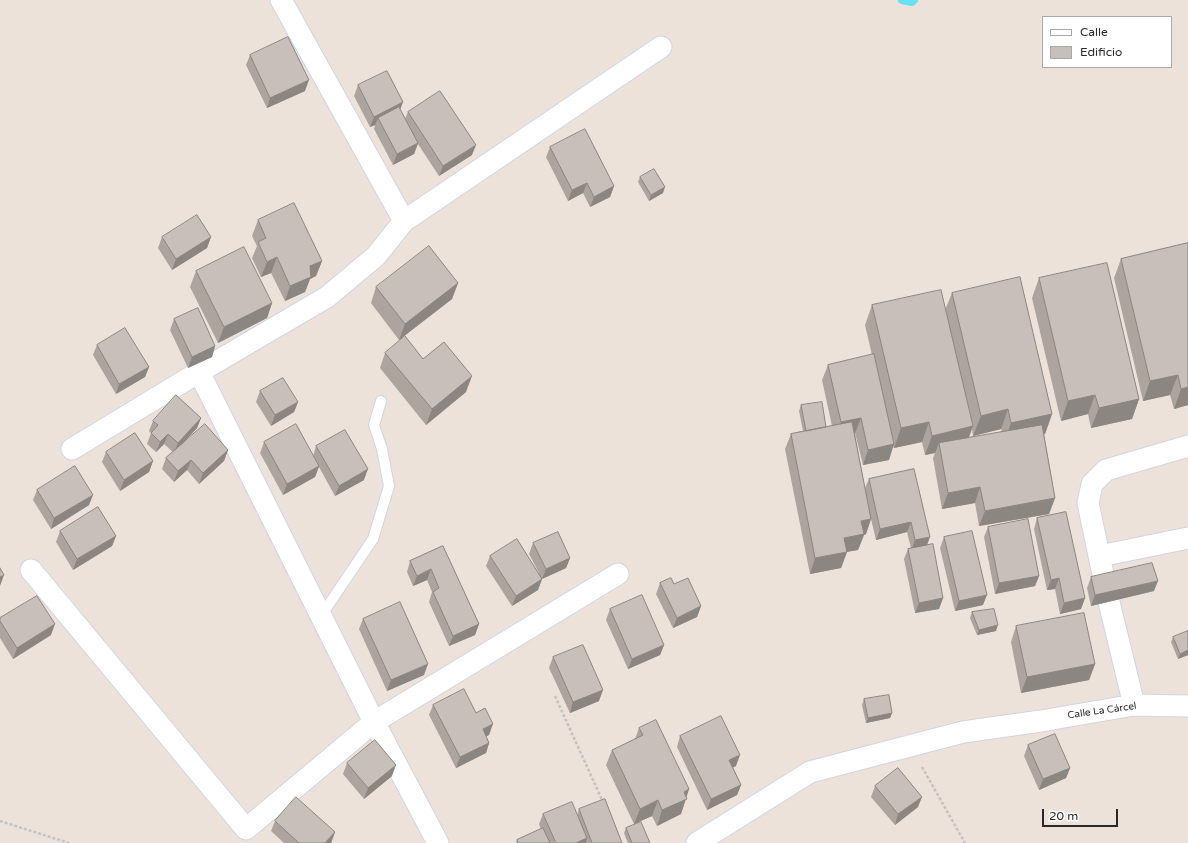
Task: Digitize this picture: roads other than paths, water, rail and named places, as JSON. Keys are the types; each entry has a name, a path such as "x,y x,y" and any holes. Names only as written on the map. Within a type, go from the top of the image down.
{"street":[{"path":"281,0 404,221"},
{"path":"72,449 327,297 376,256 404,221 661,47"},
{"path":"199,372 374,722 438,843"},
{"path":"1134,705 1107,593 1088,503 1092,484 1106,470 1188,446"},
{"path":"1100,556 1188,538"},
{"path":"31,570 246,829 374,722 618,574"},
{"name":"Calle La Cárcel","path":"697,843 810,772 963,732 1134,705 1188,706"}],"lane":[{"path":"321,616 373,540 389,486 382,449 374,425 382,402"}],"waterway":[{"path":"902,0 912,2 914,0"}]}
